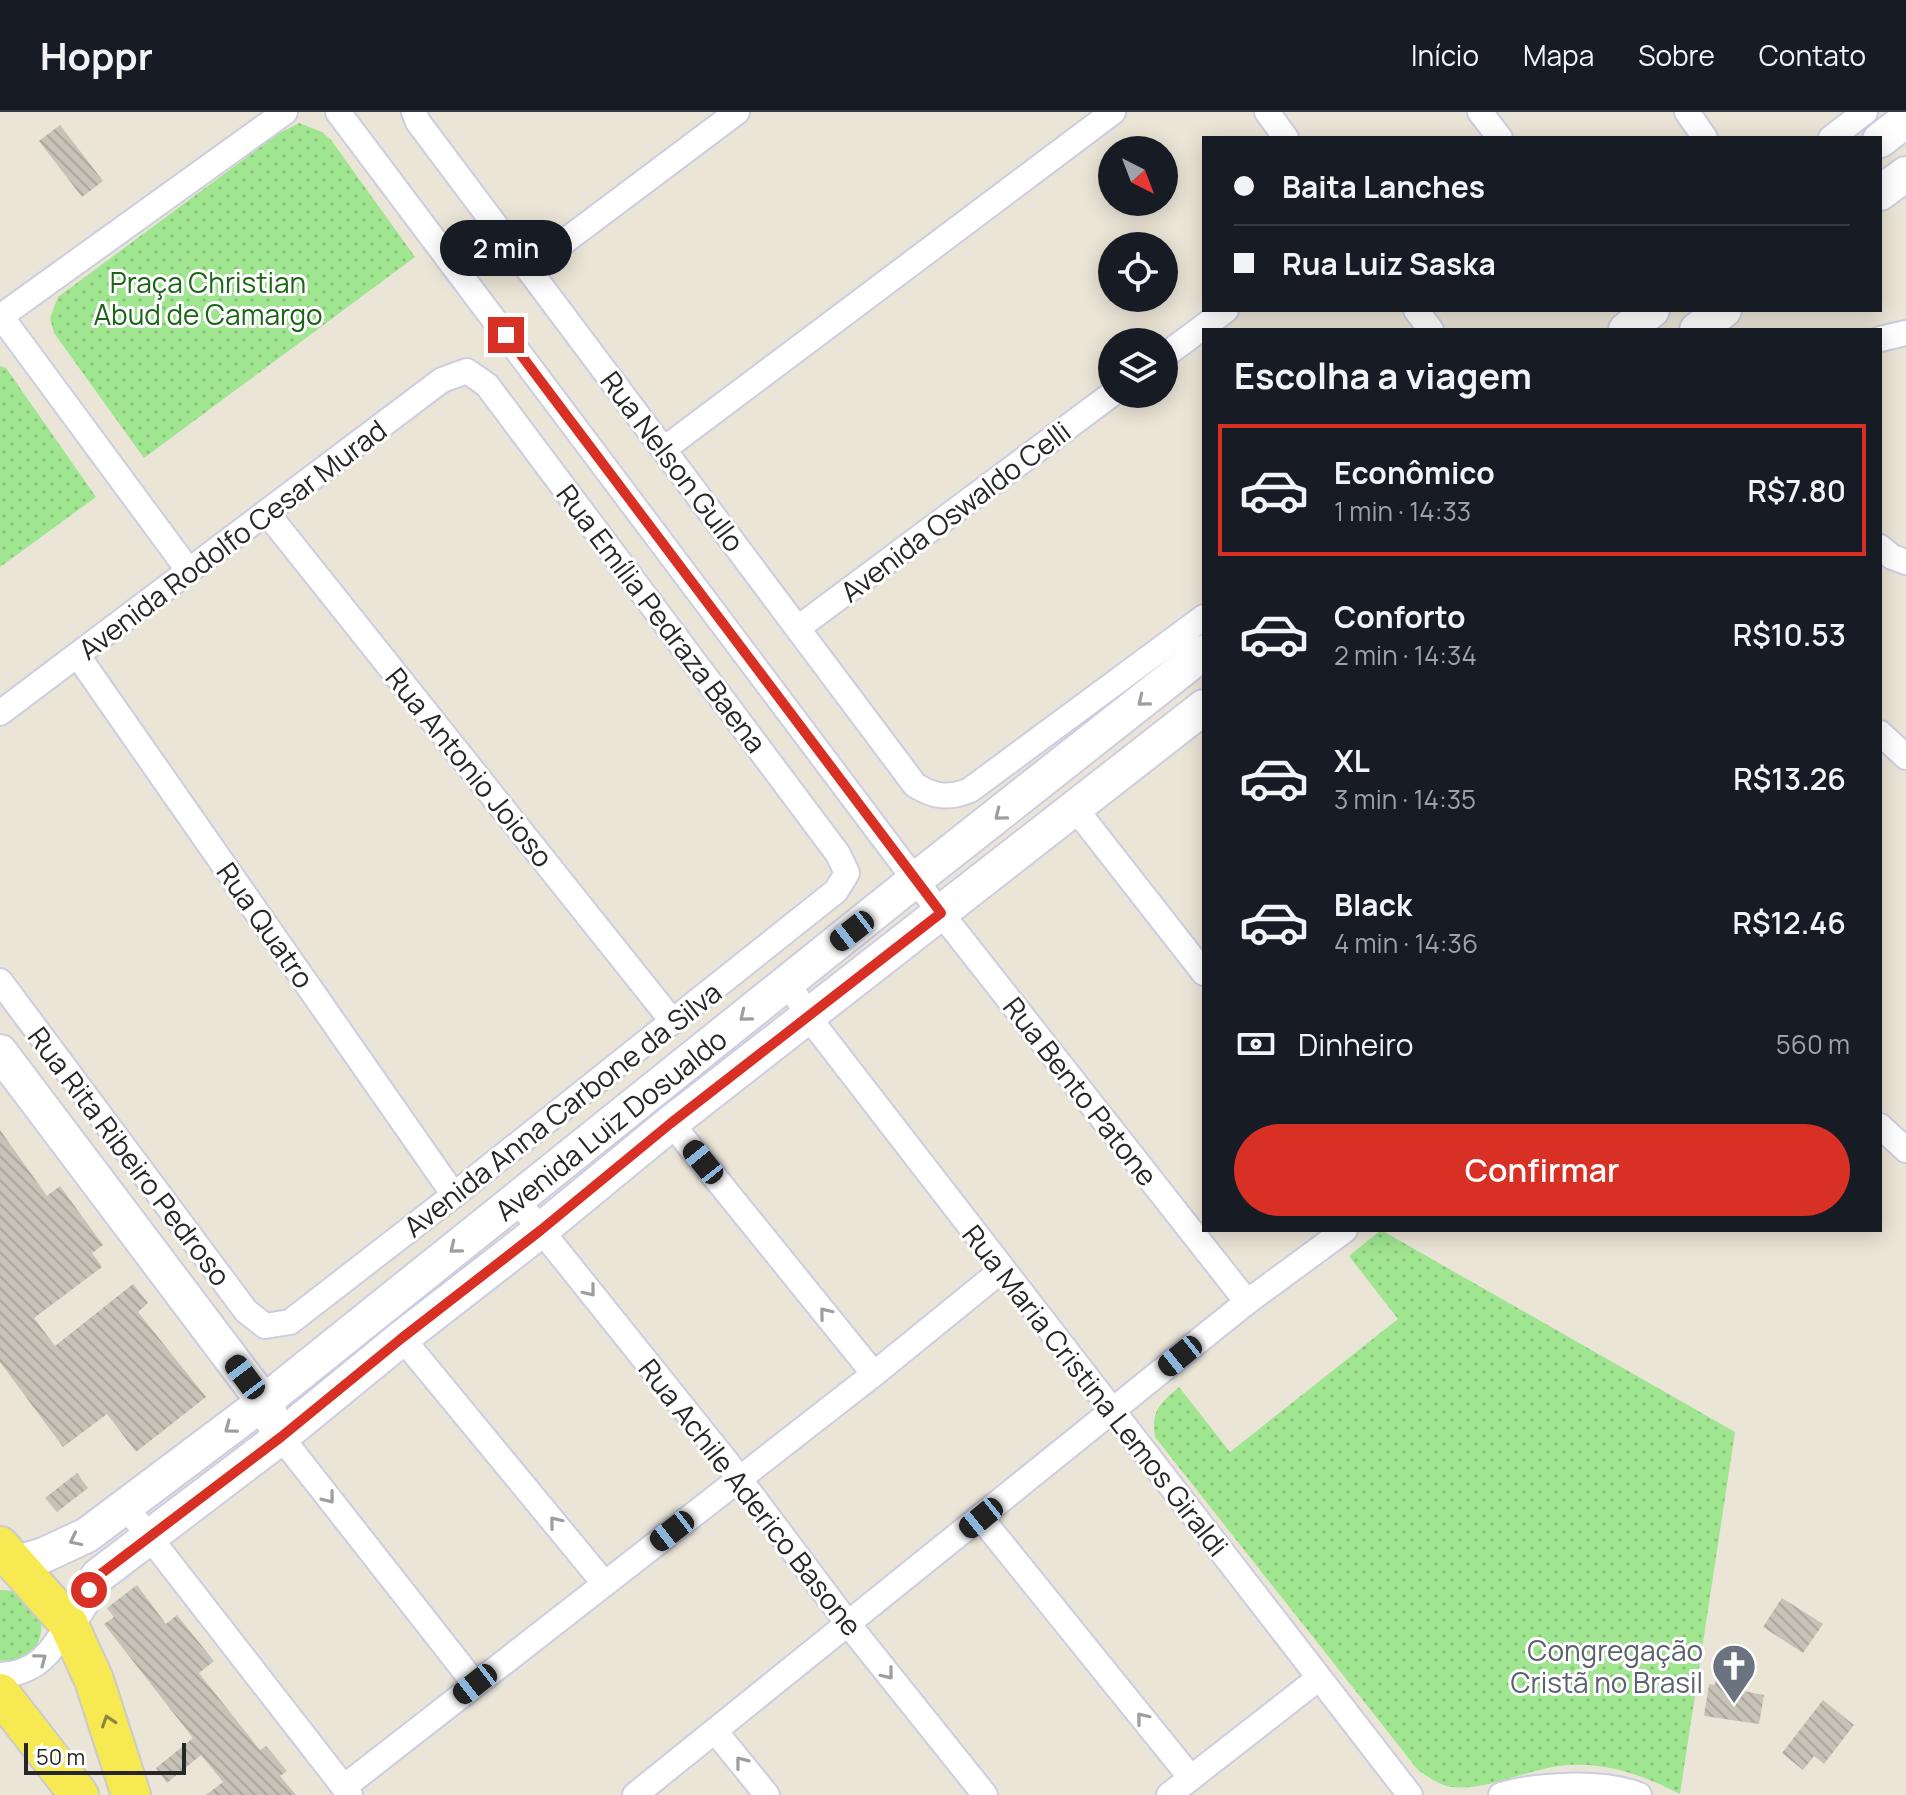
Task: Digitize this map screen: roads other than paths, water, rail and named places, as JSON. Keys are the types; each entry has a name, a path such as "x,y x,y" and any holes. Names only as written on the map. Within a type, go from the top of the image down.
{"main road":[{"path":"6,1559 68,1623 94,1680 131,1795"},
{"path":"0,1693 79,1795"}],"street":[{"path":"189,571 0,316 285,112"},
{"name":"Rua Bento Patone","path":"338,112 915,880 1247,1302"},
{"name":"Rua Nelson Gullo","path":"414,112 418,122 915,785 942,797 956,796 970,790 1202,618"},
{"path":"529,268 737,112"},
{"path":"664,449 1113,112"},
{"path":"1267,112 1285,136"},
{"path":"1480,112 1498,136"},
{"path":"1687,112 1704,136"},
{"path":"1834,136 1865,112"},
{"path":"1882,138 1906,120"},
{"path":"1882,192 1906,174"},
{"path":"1178,346 1223,312"},
{"path":"1700,328 1721,312"},
{"path":"1882,339 1906,333"},
{"name":"Avenida Rodolfo Cesar Murad","path":"0,713 442,380 467,371"},
{"name":"Rua Emília Pedraza Baena","path":"467,371 487,385 829,841 847,873"},
{"name":"Avenida Oswaldo Celli","path":"798,628 1098,404"},
{"name":"Rua Antonio Joioso","path":"267,513 673,1022"},
{"name":"Avenida Luiz Dosualdo","path":"6,1559 44,1555 87,1535 126,1507 264,1402 1202,654"},
{"name":"Rua Quatro","path":"78,656 454,1195"},
{"name":"Avenida Luiz Dosualdo","path":"0,1675 12,1675 36,1665 56,1647 98,1576 281,1437 671,1123 1202,709"},
{"path":"1882,735 1906,757"},
{"path":"1074,807 1202,970"},
{"name":"Avenida Anna Carbone da Silva","path":"265,1326 290,1322 454,1195 836,891 847,873"},
{"name":"Rua Rita Ribeiro Pedroso","path":"0,981 246,1311 265,1326"},
{"name":"Rua Maria Cristina Lemos Giraldi","path":"788,982 809,1018 1410,1795"},
{"path":"0,1052 264,1402 281,1437 475,1684"},
{"path":"671,1123 874,1374"},
{"path":"1882,1128 1906,1150"},
{"name":"Rua Achile Aderico Basone","path":"516,1199 985,1795"},
{"path":"635,1795 1247,1302 1342,1232"},
{"path":"126,1507 347,1791 475,1684 874,1374 1002,1270"},
{"path":"402,1338 604,1583"},
{"path":"981,1518 1191,1778"},
{"path":"1169,1795 1319,1678"},
{"path":"715,1731 767,1795"},
{"path":"1501,1795 1590,1786 1639,1795"}],"place":[{"name":"Congregação Cristã no Brasil","path":"1734,1705"}],"park label":[{"name":"Praça Christian Abud de Camargo","path":"208,298"}]}
